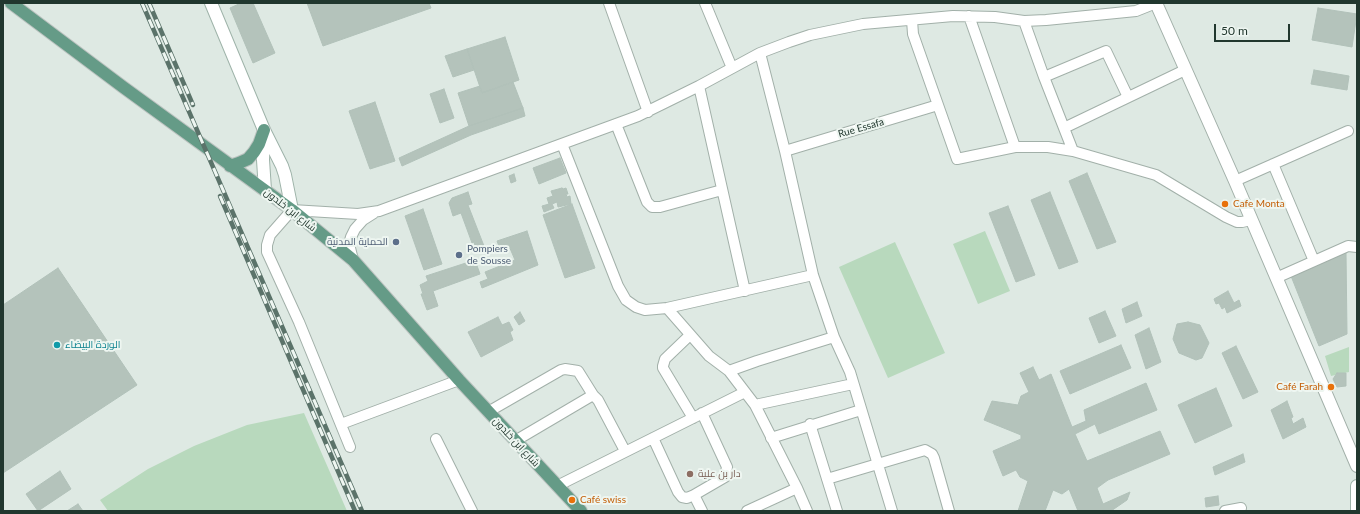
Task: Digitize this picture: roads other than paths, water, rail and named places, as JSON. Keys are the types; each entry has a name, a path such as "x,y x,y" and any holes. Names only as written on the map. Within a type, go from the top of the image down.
{"main road":[{"name":"شارع ابن خلدون","path":"11,3 116,83 292,210 353,260 488,412 581,511"},
{"path":"230,166 243,161 254,152 259,144 264,130"}],"street":[{"path":"211,3 264,130 284,170 292,210"},
{"path":"609,3 648,112"},
{"path":"706,3 732,68"},
{"path":"353,260 349,244 355,229 363,220 379,211 648,112 760,53 788,42 839,28 863,24 969,16 995,17 1024,21 1136,11 1156,3 1235,181 1357,466"},
{"path":"969,16 1015,147"},
{"path":"912,20 913,34 957,159 1015,147 1048,147 1073,151 1156,175 1226,217 1237,222 1251,220"},
{"path":"1024,21 1073,151"},
{"path":"1044,77 1106,51 1128,97"},
{"path":"760,53 785,151 812,275 834,337 850,372 892,511"},
{"path":"1064,128 1185,70"},
{"path":"699,86 745,291"},
{"name":"Rue Essafa","path":"785,151 938,106"},
{"path":"616,124 647,202 652,207 660,207 722,190"},
{"path":"264,130 264,190"},
{"path":"1235,181 1348,131"},
{"path":"562,144 618,286 630,304 645,310 667,308 812,275"},
{"path":"1273,164 1314,261"},
{"path":"292,210 358,214 379,211"},
{"path":"292,210 270,235 267,244 267,252 299,322 350,446"},
{"path":"1276,278 1348,246 1357,247"},
{"path":"667,308 709,356 729,371 755,405 798,488 807,511"},
{"path":"653,438 678,492 682,497 687,498 694,495 725,477 727,467 697,415 663,368 665,359 690,335"},
{"path":"729,371 834,337"},
{"path":"488,412 561,370 565,369 578,371 593,395 598,400 625,451"},
{"path":"341,424 459,380"},
{"path":"755,405 854,384"},
{"path":"557,486 745,392"},
{"path":"515,441 593,395"},
{"path":"771,438 810,424 861,410"},
{"path":"810,424 837,511"},
{"path":"436,439 472,511"},
{"path":"827,479 921,450 926,450 929,451 934,458 949,511"},
{"path":"1356,511 1357,486"},
{"path":"747,511 798,488"},
{"path":"694,495 702,511"},
{"path":"1225,511 1241,508"}],"railway":[{"path":"142,3 362,511"},
{"path":"149,3 193,105"},
{"path":"220,196 355,511"}],"place":[{"name":"Cafe Monta","path":"1225,204"},
{"name":"الحماية المدنية","path":"396,242"},
{"name":"Pompiers de Sousse","path":"459,255"},
{"name":"الوردة البيضاء","path":"57,345"},
{"name":"Café Farah","path":"1331,387"},
{"name":"دار بن علية","path":"690,474"},
{"name":"Café swiss","path":"572,500"}]}
